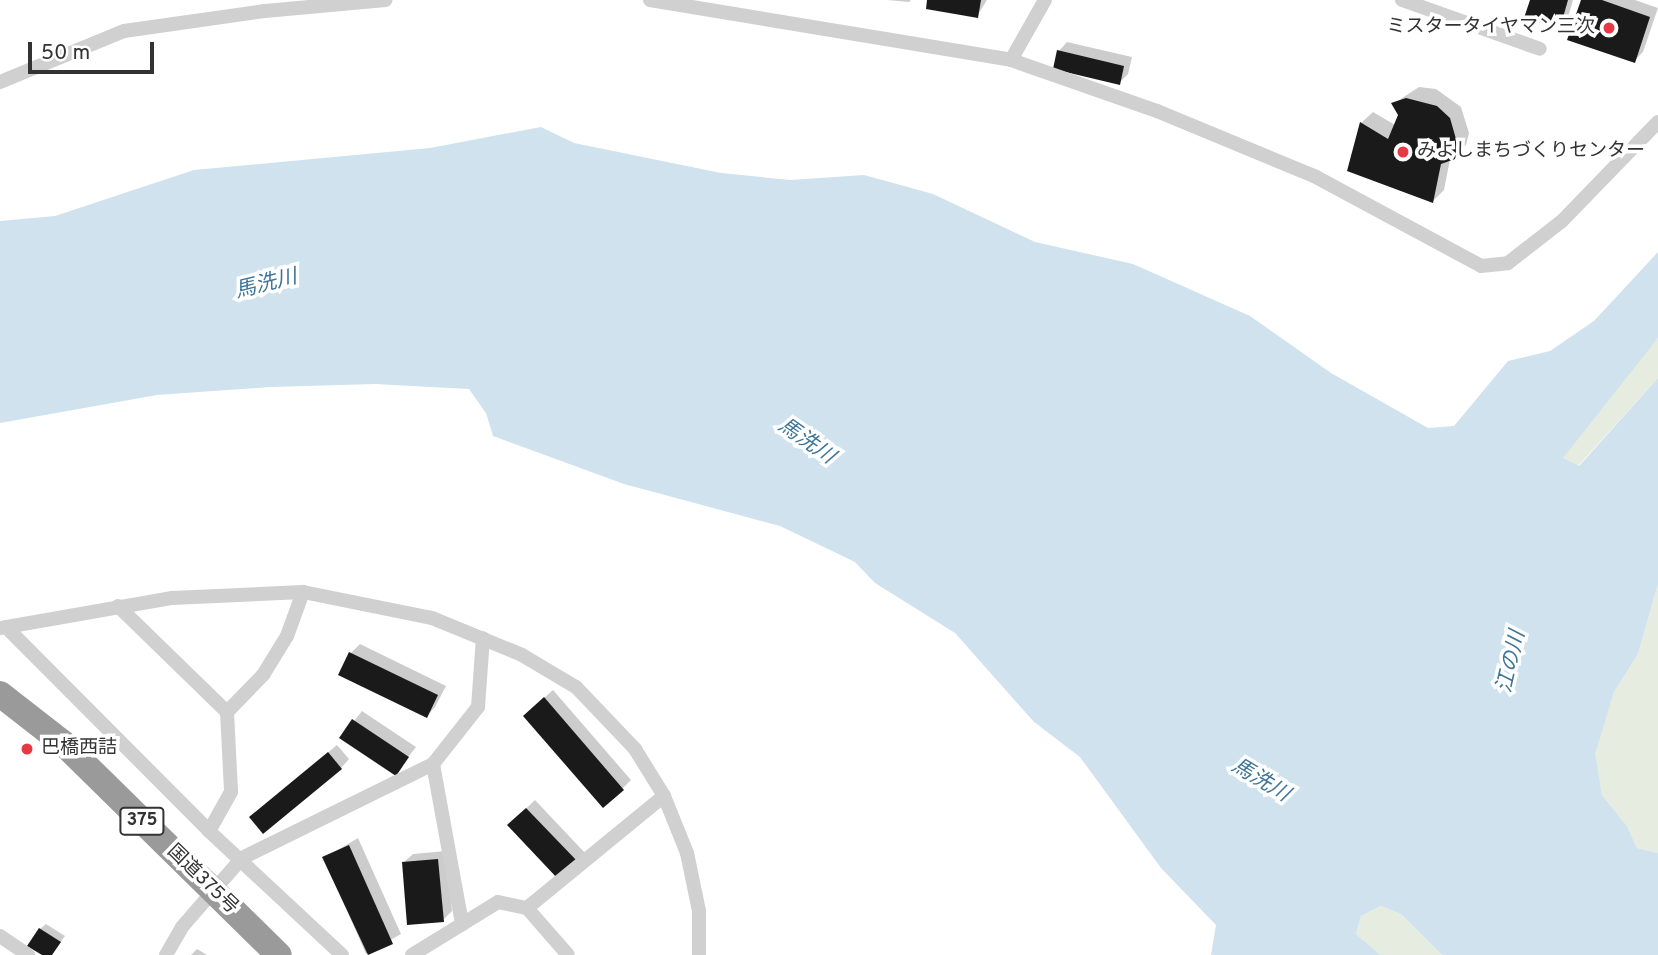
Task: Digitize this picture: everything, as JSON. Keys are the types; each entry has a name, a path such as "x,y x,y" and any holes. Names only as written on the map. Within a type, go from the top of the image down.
{"highway":[{"name":"国道375号","path":"0,694 64,744 279,955"}],"street":[{"path":"0,82 124,31 265,10 385,0"},
{"path":"650,0 1011,60 1157,111 1316,177 1481,266 1508,263 1562,221 1658,122"},
{"path":"1011,60 1045,0"},
{"path":"1402,0 1540,49"},
{"path":"3,628 118,606 243,592 303,592 432,618 483,638 576,687 635,750 664,796 689,864 699,911 699,955"},
{"path":"227,712 263,675 287,636 303,592"},
{"path":"118,606 227,712 231,792 209,831"},
{"path":"3,628 209,831 242,858 342,955"},
{"path":"166,955 182,926 242,858 433,764 478,707 483,638"},
{"path":"433,764 462,924"},
{"path":"527,908 664,796"},
{"path":"412,955 498,902 527,908 568,955"},
{"path":"0,936 27,955"}],"shaded area":[{"path":"1658,338 1658,378 1578,466 1569,465 1563,458 1576,436"},
{"path":"1658,584 1658,853 1637,848 1627,826 1602,795 1594,754 1614,692 1638,654"},
{"path":"1381,906 1401,914 1442,955 1381,955 1356,934 1361,916"}],"water":[{"path":"541,127 574,143 721,173 790,180 864,175 933,194 1035,242 1133,264 1250,316 1331,373 1428,428 1454,426 1508,361 1550,351 1594,321 1658,252 1658,338 1563,458 1579,466 1658,378 1658,584 1638,654 1614,692 1595,754 1602,795 1627,826 1637,848 1658,853 1658,955 1442,955 1401,914 1381,906 1361,916 1356,934 1381,955 1211,955 1216,925 1161,868 1080,757 1034,722 955,633 875,583 855,562 780,526 624,484 493,436 486,413 469,389 375,384 270,387 157,395 0,423 0,221 55,216 194,170 430,148"}],"building":[{"path":"927,0 981,0 978,18 926,9"},
{"path":"1530,0 1568,0 1560,28 1524,18"},
{"name":"ミスタータイヤマン三次","path":"1581,0 1602,0 1650,17 1635,63 1567,40"},
{"path":"1057,50 1124,66 1120,85 1053,69"},
{"name":"みよしまちづくりセンター","path":"1406,98 1437,106 1450,118 1458,146 1455,159 1441,164 1433,203 1347,171 1360,122 1388,139 1398,115 1391,103"},
{"path":"349,652 438,695 427,718 338,675"},
{"path":"544,697 624,790 603,808 523,716"},
{"path":"352,719 409,757 396,776 339,738"},
{"path":"328,752 342,769 263,834 249,817"},
{"path":"526,808 578,862 559,880 507,825"},
{"path":"349,845 393,944 368,955 322,857"},
{"path":"438,859 444,922 407,925 402,862"},
{"path":"39,928 61,942 52,955 42,955 27,946"}],"place":[{"name":"ミスタータイヤマン三次","path":"1609,28"},
{"name":"みよしまちづくりセンター","path":"1403,152"},
{"name":"巴橋西詰","path":"27,749"}],"water label":[{"name":"馬洗川","path":"266,285"},
{"name":"馬洗川","path":"806,442"},
{"name":"江の川","path":"1512,662"},
{"name":"馬洗川","path":"1260,781"}]}
